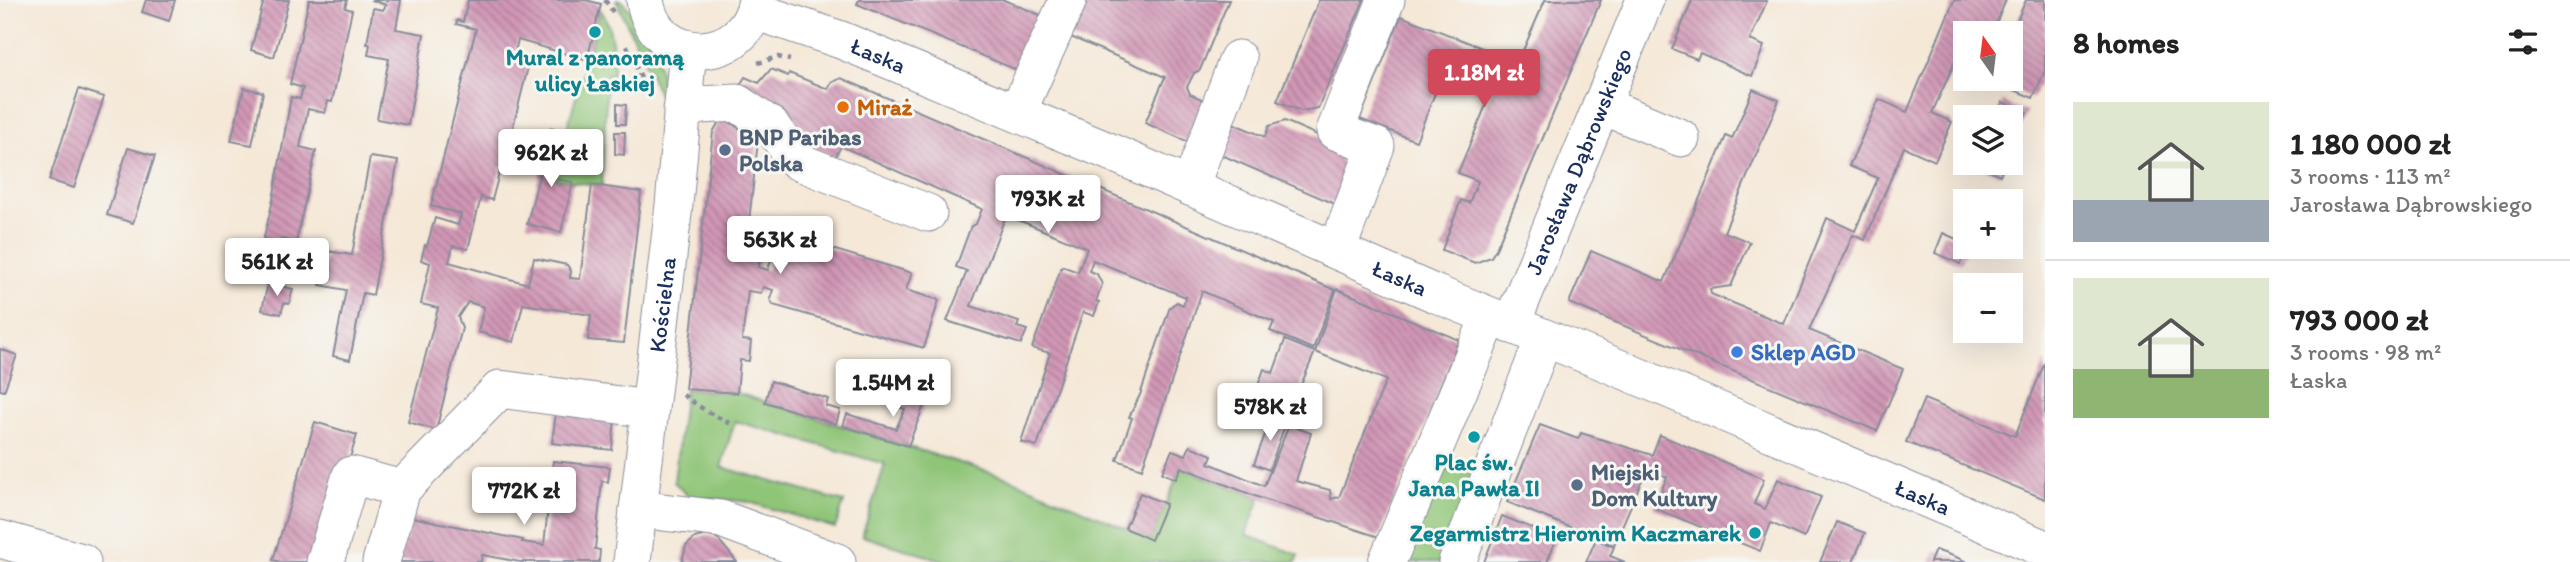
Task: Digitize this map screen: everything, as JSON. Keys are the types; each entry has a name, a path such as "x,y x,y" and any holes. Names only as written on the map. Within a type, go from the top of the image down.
{"street":[{"path":"1017,114 1068,0"},
{"path":"1337,250 1376,146 1335,131 1386,0"},
{"name":"Jarosława Dąbrowskiego","path":"1515,326 1645,0"},
{"path":"629,7 652,22 660,33 676,44 688,49 703,50 726,45 744,31 756,5"},
{"name":"Łaska","path":"756,5 2045,549"},
{"name":"Kościelna","path":"632,562 638,509 662,399 674,205 668,108 688,49"},
{"path":"1190,187 1238,59"},
{"path":"668,108 737,103 771,126 797,162 928,213"},
{"path":"1601,105 1681,138"},
{"path":"1387,562 1434,449 1515,326"},
{"path":"1457,562 1492,474 1515,326"},
{"path":"381,562 402,489 500,389 662,399"},
{"path":"325,562 351,475 402,489"},
{"path":"638,509 721,519 837,562"},
{"path":"0,539 82,562"}],"path":[{"path":"605,0 629,7"},
{"path":"624,38 668,108"},
{"path":"662,399 706,411 733,425"}],"green space":[{"path":"616,0 621,0 630,10 651,44 660,70 662,97 660,96"},
{"path":"600,9 610,32 613,57 613,74 607,74 602,186 554,179"},
{"path":"685,389 737,393 1011,479 1151,539 1181,468 1260,498 1246,535 1299,555 1296,562 947,562 862,536 885,464 735,421 721,467 844,502 835,528 749,502 688,496 674,482"},
{"path":"1445,454 1483,469 1446,562 1402,562"}],"building":[{"path":"146,0 175,0 169,21 142,12"},
{"path":"264,0 289,0 274,57 251,50"},
{"path":"309,0 347,0 345,8 352,10 332,102 328,101 325,113 308,109 300,147 316,151 296,242 282,239 275,258 260,254 273,200 291,97 300,99 303,88 290,84"},
{"path":"371,0 401,0 396,29 424,34 408,125 377,119 389,59 368,55 370,44 367,44 373,8 383,10 386,5"},
{"path":"468,0 586,0 601,4 587,60 518,40 514,55 528,59 529,63 503,167 501,166 492,200 481,197 468,249 453,246 449,262 528,284 534,258 567,265 571,271 570,278 580,279 592,185 641,192 624,343 588,340 591,315 523,304 514,342 478,332 484,307 468,302 458,317 462,328 436,430 408,422 438,308 421,304 430,263 421,260 435,218 458,225 461,214 431,206 476,29 456,24 457,20 463,22"},
{"path":"859,0 1004,0 1050,19 1029,75 857,4"},
{"path":"1072,0 1229,0 1200,70 1194,73 1187,87 1190,94 1217,106 1200,147 1145,123 1165,77 1059,32"},
{"path":"1319,0 1364,0 1318,108 1301,111 1277,101"},
{"path":"1545,0 1601,0 1496,249 1491,257 1475,263 1442,250 1461,200 1469,203 1478,181 1458,173 1500,71 1486,65 1480,81 1445,68 1416,141 1360,119 1401,16 1518,62"},
{"path":"1692,0 1767,1 1750,40 1764,46 1752,76 1700,53 1697,59 1672,49"},
{"path":"1954,0 2006,0 1997,21 1953,21 1953,66 1932,113 1952,122 1935,161 1904,147 1865,240 1853,235 1809,330 1903,369 1877,431 1569,303 1591,251 1664,282 1726,136 1732,139 1753,89 1779,100 1724,232 1750,242 1731,286 1710,289 1711,294 1784,324 1827,218 1855,231 1878,178 1849,166 1879,99 1907,112"},
{"path":"2026,0 2045,0 2045,71 2033,98 2016,91 2023,91 2023,21 2017,21"},
{"path":"771,69 788,76 789,73 828,89 831,83 841,78 1335,290 1313,349 1270,331 1274,322 1202,291 1142,469 1117,460 1132,418 1129,417 1140,395 1170,307 1177,302 1183,305 1186,297 1093,260 1089,271 1097,274 1102,284 1094,316 1083,312 1037,446 1021,442 1050,353 1032,348 1062,266 1078,272 1087,248 1006,215 971,306 1019,322 1017,327 1027,330 1021,344 947,321 967,271 956,267 971,226 976,224 982,209 841,146 835,158 802,142 734,95 745,77 759,83"},
{"path":"244,88 263,92 252,145 231,141"},
{"path":"79,89 104,97 74,188 49,180"},
{"path":"617,104 626,105 625,124 617,124"},
{"path":"722,117 758,141 748,230 768,236 758,267 768,270 778,235 912,273 906,290 939,300 924,348 773,305 770,299 773,290 763,287 761,293 748,291 742,340 751,341 749,361 740,360 737,393 685,389 713,132"},
{"path":"1223,119 1265,137 1269,126 1285,121 1366,156 1344,208 1210,150"},
{"path":"551,128 564,131 554,179 573,182 561,232 527,224"},
{"path":"615,132 625,132 624,155 615,154"},
{"path":"128,148 155,156 133,223 107,215"},
{"path":"370,157 398,161 373,295 363,293 350,360 333,356 346,290 320,285 327,251 352,255"},
{"path":"1943,233 1953,238 1953,259 1962,259 1960,264 1935,253"},
{"path":"268,283 293,289 289,304 284,303 281,314 262,310"},
{"path":"1337,289 1459,340 1379,537 1260,498 1181,467 1176,479 1162,473 1172,450 1186,455 1190,446 1212,455 1209,463 1264,486 1289,425 1311,433 1296,481 1330,490 1331,499 1339,497 1386,380 1315,352"},
{"path":"1285,340 1315,352 1295,399 1269,389 1267,395 1256,391 1264,369 1273,373"},
{"path":"0,349 17,355 4,391 0,390"},
{"path":"2045,362 2045,499 1906,442 1924,399 2015,436"},
{"path":"771,381 828,399 826,406 840,410 836,424 765,402"},
{"path":"890,389 926,400 908,446 843,426 847,414 896,429 905,409 885,403"},
{"path":"556,412 615,419 612,450 552,443"},
{"path":"1272,416 1286,422 1269,470 1254,464"},
{"path":"315,422 357,435 318,562 273,560"},
{"path":"1540,425 1578,439 1581,433 1652,455 1660,435 1764,479 1754,504 1765,509 1778,479 1821,497 1804,538 1771,523 1760,551 1654,508 1667,477 1647,468 1614,545 1507,502"},
{"path":"553,461 610,467 608,482 602,481 595,549 600,550 599,562 520,562 482,555 481,562 399,562 412,517 544,545"},
{"path":"1140,493 1166,504 1151,540 1125,528"},
{"path":"1502,516 1557,538 1547,562 1484,562"},
{"path":"1837,522 1865,533 1853,562 1820,562"},
{"path":"707,535 718,539 737,562 682,562 686,546 695,538"},
{"path":"1596,539 1614,547 1610,556 1625,562 1586,562"},
{"path":"1935,550 1956,557 1967,562 1930,562"}],"place":[{"name":"Mural z panoramą ulicy Łaskiej","path":"595,32"},
{"name":"Miraż","path":"843,107"},
{"name":"BNP Paribas Polska","path":"725,150"},
{"name":"Sklep AGD","path":"1737,352"},
{"name":"Plac św. Jana Pawła II","path":"1474,437"},
{"name":"Miejski Dom Kultury","path":"1577,485"},
{"name":"Zegarmistrz Hieronim Kaczmarek","path":"1755,533"}]}
